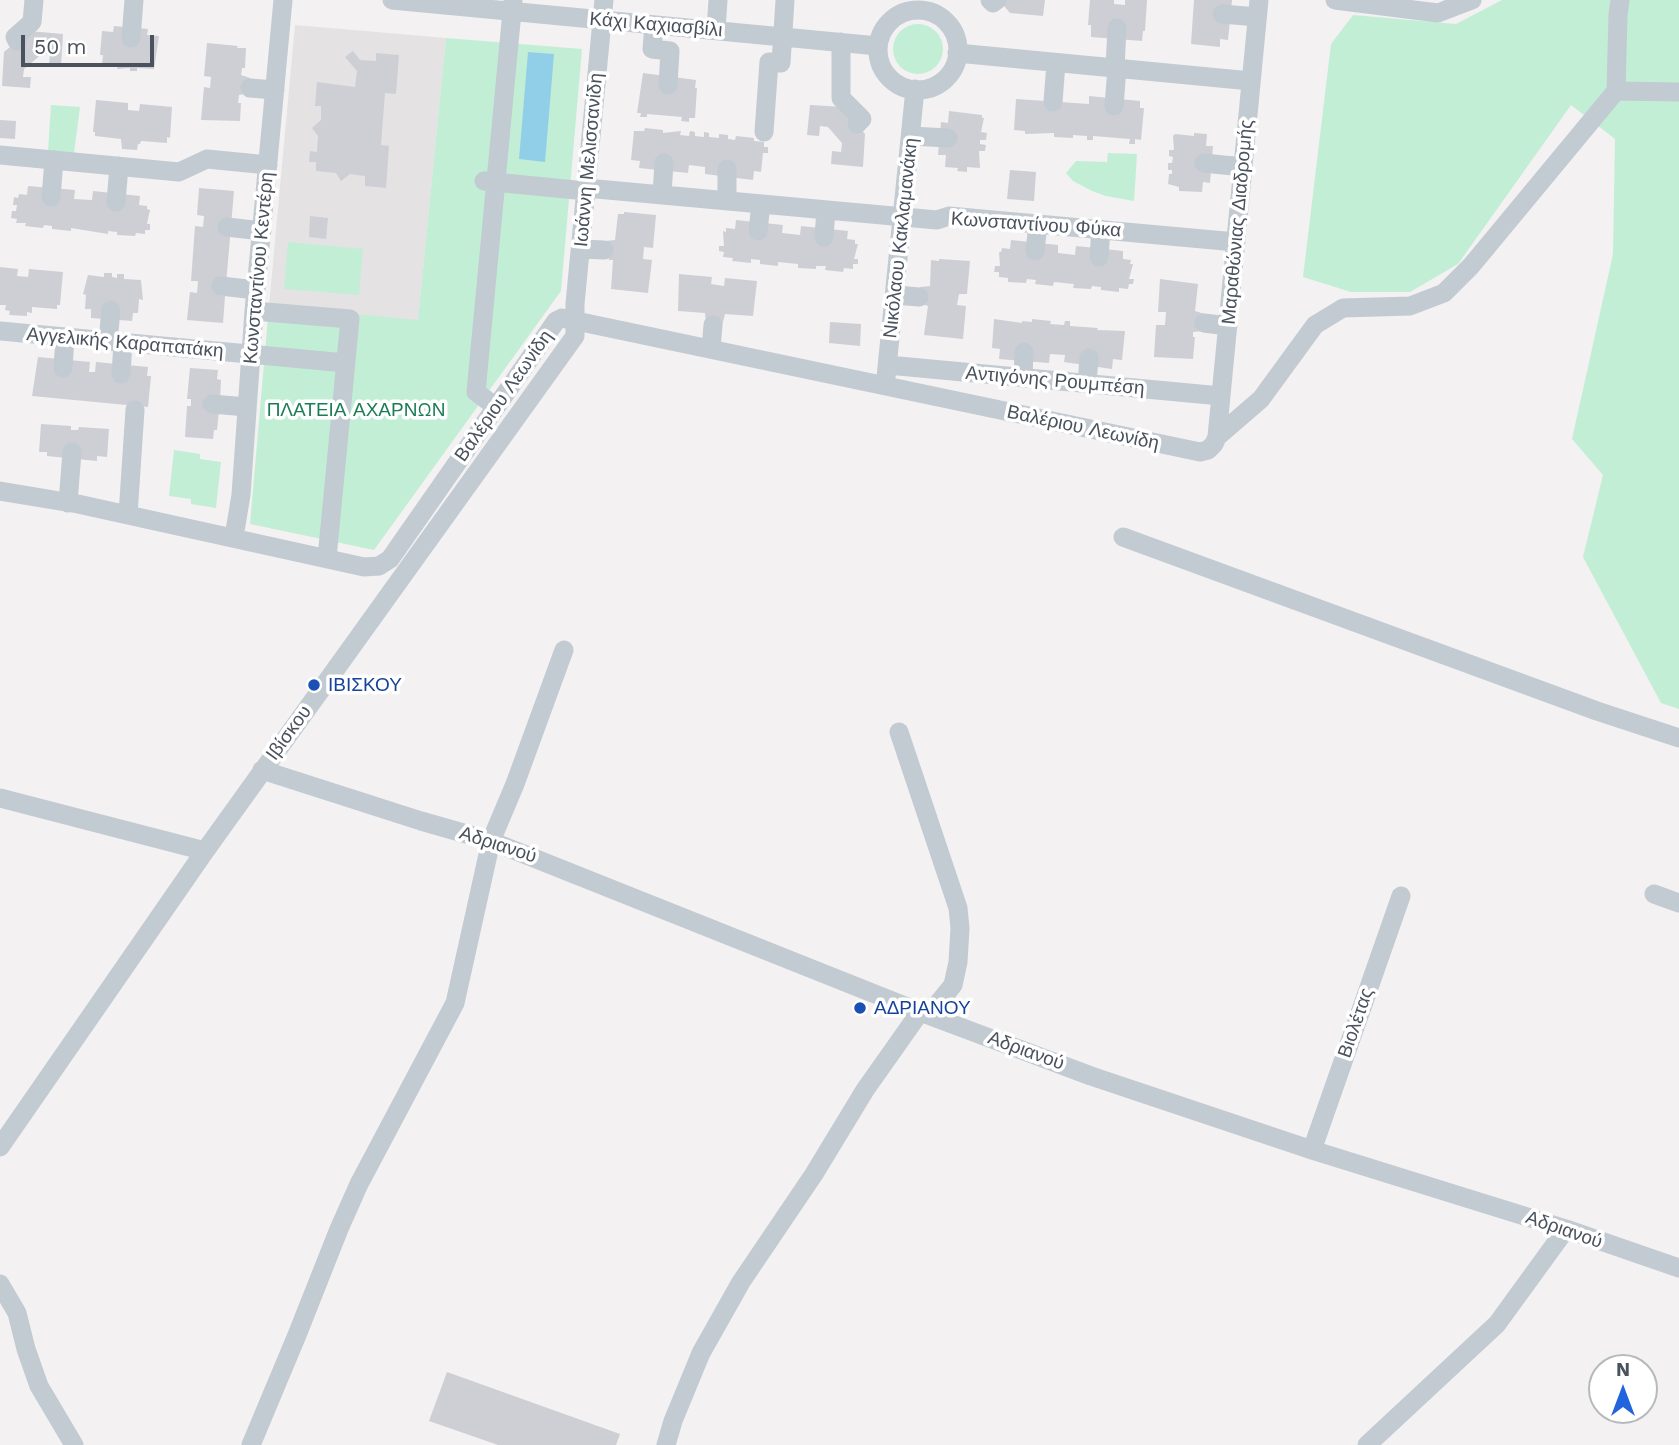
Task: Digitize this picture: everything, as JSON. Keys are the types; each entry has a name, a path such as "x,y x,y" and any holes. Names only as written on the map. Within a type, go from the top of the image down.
{"street":[{"path":"17,41 15,37 32,22 34,0"},
{"path":"131,38 135,0"},
{"name":"Κωνσταντίνου Κεντέρη","path":"234,537 241,495 250,355 284,0"},
{"name":"Κάχι Καχιασβίλι","path":"392,0 603,10 654,25 878,46"},
{"path":"716,30 718,0"},
{"path":"764,132 769,62 781,63 785,0"},
{"path":"990,0 993,3 997,0"},
{"path":"1335,0 1438,13 1472,0"},
{"path":"1216,441 1261,399 1315,325 1343,308 1410,306 1444,293 1471,266 1616,90 1620,0"},
{"path":"922,5 952,29 957,41 957,53 953,68 944,80 930,87 915,89 903,87 883,70 878,58 878,46 881,33 888,23 897,15 922,5"},
{"path":"496,407 476,392 490,181 513,6"},
{"path":"1222,14 1258,9"},
{"name":"Μαραθώνιας Διαδρομής","path":"1216,441 1258,9"},
{"name":"Ιωάννη Μελισσανίδη","path":"576,320 575,304 603,10"},
{"path":"654,25 652,49 670,51 668,85"},
{"path":"1114,106 1117,28"},
{"path":"841,42 841,98 862,119 857,124"},
{"path":"957,53 1251,81"},
{"path":"1052,102 1056,63"},
{"path":"250,88 275,90"},
{"name":"Νικόλαου Κακλαμανάκη","path":"885,386 915,89"},
{"path":"1616,90 1679,92"},
{"path":"911,136 948,138"},
{"path":"0,155 54,160 125,161 179,172 207,159 268,165"},
{"path":"51,197 54,160"},
{"path":"116,202 125,161"},
{"path":"662,194 664,163"},
{"path":"1204,163 1243,167"},
{"path":"727,169 727,201"},
{"name":"Κωνσταντίνου Φύκα","path":"490,181 937,220 949,216 1038,223 1236,242"},
{"path":"758,231 761,204"},
{"path":"824,237 826,210"},
{"path":"1035,251 1038,223"},
{"path":"227,227 262,231"},
{"path":"1099,257 1101,229"},
{"path":"581,248 604,250"},
{"path":"221,286 256,290"},
{"path":"895,295 919,297"},
{"path":"111,310 121,374"},
{"path":"254,311 350,319 327,558"},
{"name":"Βαλέριου Λεωνίδη","path":"0,491 234,537 364,567 379,566 390,559 556,321 562,318 1200,452 1216,441"},
{"name":"Ιβίσκου","path":"0,1147 262,770 575,337 576,320"},
{"path":"1204,323 1228,326"},
{"path":"711,349 713,325"},
{"name":"Αγγελικής Καραπατάκη","path":"11,326 65,337 346,363"},
{"path":"63,368 65,337"},
{"path":"1023,378 1024,352"},
{"path":"1087,384 1090,358"},
{"name":"Αντιγόνης Ρουμπέση","path":"888,365 1221,396"},
{"path":"212,404 247,407"},
{"path":"128,515 135,410"},
{"path":"68,503 72,452"},
{"path":"1122,537 1679,738"},
{"path":"251,1445 359,1184 455,1003 491,841 564,650"},
{"path":"666,1445 673,1421 702,1353 741,1282 814,1174 865,1090 920,1012 935,1007 953,985 958,962 958,908 899,732"},
{"name":"Αδριανού","path":"262,770 491,841 920,1012 1091,1076 1312,1150 1566,1228 1679,1268"},
{"path":"0,798 205,851"},
{"path":"1654,894 1679,903"},
{"name":"Βιολέτας","path":"1312,1150 1401,896"},
{"path":"1367,1445 1497,1324 1566,1228"},
{"path":"0,1284 17,1313 39,1386 74,1445"}],"shaded area":[{"path":"295,25 446,38 418,321 269,306"}],"green space":[{"path":"1502,0 1679,0 1679,709 1661,703 1583,557 1603,475 1572,439 1613,254 1615,139 1571,105 1458,264 1410,292 1351,292 1303,277 1331,44 1353,15 1456,24"},
{"path":"918,24 936,31 943,49 936,67 918,74 900,67 893,49 900,31"},
{"name":"ΠΛΑΤΕΙΑ ΑΧΑΡΝΩΝ","path":"446,38 582,49 561,291 374,550 250,524 269,306 418,320"},
{"path":"51,105 80,107 74,153 48,151"},
{"path":"1108,153 1137,154 1134,201 1092,191 1073,181 1066,173 1076,161 1107,162"},
{"path":"288,242 363,249 359,295 284,289"},
{"path":"174,450 200,454 200,459 221,462 216,508 191,504 191,499 169,496"}],"water":[{"path":"528,52 554,54 545,162 519,159"}],"building":[{"path":"999,0 1045,0 1043,16 1010,13"},
{"path":"1090,0 1114,0 1114,4 1125,5 1125,0 1147,0 1142,41 1091,37 1091,25 1088,25"},
{"path":"1194,0 1232,0 1228,40 1220,39 1220,47 1191,44"},
{"path":"114,26 148,29 147,35 159,36 154,69 137,68 137,71 130,71 130,68 117,69 118,66 102,64 102,31 113,32"},
{"path":"29,31 63,34 61,66 49,65 50,54 42,54 24,69 23,77 31,77 30,88 2,86 4,52"},
{"path":"207,43 246,48 245,68 242,68 241,75 250,78 249,93 239,95 240,121 201,120 204,87 210,88 211,77 204,76"},
{"path":"353,51 360,60 376,61 376,53 399,55 396,94 385,93 381,145 389,146 386,188 365,186 365,176 350,174 341,181 336,173 316,171 316,162 309,162 310,151 317,152 318,136 312,128 321,120 321,106 315,106 317,82 355,87 357,71 345,57"},
{"path":"643,73 696,80 695,118 689,118 689,122 681,121 682,117 647,114 647,117 640,117 641,113 637,113"},
{"path":"1089,96 1140,101 1140,108 1144,108 1141,140 1135,139 1135,144 1129,144 1130,139 1093,136 1093,140 1087,140 1087,136 1054,137 1054,133 1025,134 1025,131 1014,130 1016,99 1089,104"},
{"path":"96,100 128,103 128,110 139,111 140,104 172,107 170,138 167,137 167,143 141,141 137,150 122,149 121,139 95,136 93,132"},
{"path":"810,105 844,107 865,134 863,167 831,164 832,151 841,152 842,143 828,127 820,126 819,136 807,135"},
{"path":"949,111 982,115 984,118 981,132 987,133 986,140 980,140 980,144 986,145 985,151 979,151 980,168 967,167 967,172 957,171 958,168 945,167 946,155 938,155 941,122 948,123"},
{"path":"0,120 16,121 15,139 0,138"},
{"path":"645,128 663,130 663,133 681,131 680,135 689,136 690,131 695,132 695,136 704,137 704,132 709,133 709,137 719,138 719,134 728,135 728,139 735,140 736,136 754,138 754,141 764,142 768,153 763,153 761,172 754,171 753,180 705,174 705,167 689,165 688,173 639,168 640,161 631,160 634,131 644,131"},
{"path":"1194,133 1207,134 1206,146 1213,146 1210,183 1203,182 1202,192 1179,191 1179,187 1168,184 1172,170 1168,170 1168,163 1172,163 1173,157 1169,156 1169,150 1174,150 1175,134 1194,136"},
{"path":"1010,170 1036,172 1034,201 1007,199"},
{"path":"28,186 75,190 74,199 92,200 93,191 140,196 139,205 147,206 150,210 147,224 150,224 150,230 145,230 145,234 136,233 135,236 16,223 17,219 11,218 17,205 13,205 14,197 18,198 19,194 27,195"},
{"path":"199,188 234,191 226,284 221,296 225,296 223,323 187,320 190,292 197,293 198,281 191,281 195,226 203,227 204,216 197,215"},
{"path":"624,212 656,215 653,248 644,247 643,259 652,260 648,293 611,289 613,260 609,260 605,241 615,240 618,214"},
{"path":"310,216 328,218 326,239 309,237"},
{"path":"736,220 783,225 782,233 800,235 801,226 848,231 847,239 855,240 855,244 858,244 854,259 858,259 858,264 853,264 853,269 844,268 843,272 825,270 826,266 816,266 816,269 798,268 798,264 778,262 778,266 760,264 760,260 751,259 751,263 732,261 733,258 723,257 724,252 719,251 719,246 724,246 723,231 726,232 726,228 735,229"},
{"path":"1011,240 1058,245 1058,253 1075,255 1076,246 1123,251 1123,259 1131,260 1130,264 1133,264 1129,279 1134,279 1133,284 1129,284 1128,289 1119,288 1119,292 1092,286 1091,289 1073,288 1074,284 1054,282 1053,286 1035,284 1036,280 1027,279 1026,283 1008,282 1008,278 999,277 999,272 994,272 995,266 1000,266 999,252 1002,248 1010,249"},
{"path":"931,260 970,261 967,294 959,294 957,305 966,306 963,339 924,335 928,306 918,303 920,287 930,286"},
{"path":"0,267 18,269 17,276 28,277 29,269 63,272 60,305 57,305 57,309 32,307 32,313 27,312 27,316 9,315 10,311 5,310 6,305 0,305"},
{"path":"104,273 112,273 112,277 117,278 117,274 124,274 124,279 141,280 143,300 139,299 138,313 133,313 132,321 91,318 91,309 85,309 86,295 83,294 88,275 104,277"},
{"path":"679,274 712,277 711,284 724,286 725,278 757,281 753,316 725,314 722,326 706,324 705,313 678,311"},
{"path":"1160,279 1198,284 1195,311 1205,314 1203,331 1193,332 1193,359 1154,357 1156,325 1165,325 1166,312 1158,312"},
{"path":"994,319 1022,323 1032,322 1032,319 1064,325 1065,321 1070,321 1070,326 1125,331 1122,360 1113,359 1112,369 1064,362 1065,355 1050,354 1049,363 999,359 1000,349 992,348"},
{"path":"830,322 861,324 860,346 829,343"},
{"path":"38,357 90,362 89,372 95,372 96,362 148,367 147,376 151,376 148,407 32,396"},
{"path":"190,368 218,370 217,379 221,380 220,401 217,430 214,430 213,439 185,437 187,406 191,406 191,399 187,399"},
{"path":"41,424 71,426 71,430 78,430 79,427 109,429 107,457 97,456 97,461 47,456 47,452 39,452"},
{"path":"447,1372 620,1434 616,1445 498,1445 429,1421"}],"place":[{"name":"ΙΒΙΣΚΟΥ","path":"314,685"},
{"name":"ΑΔΡΙΑΝΟΥ","path":"860,1008"}]}
